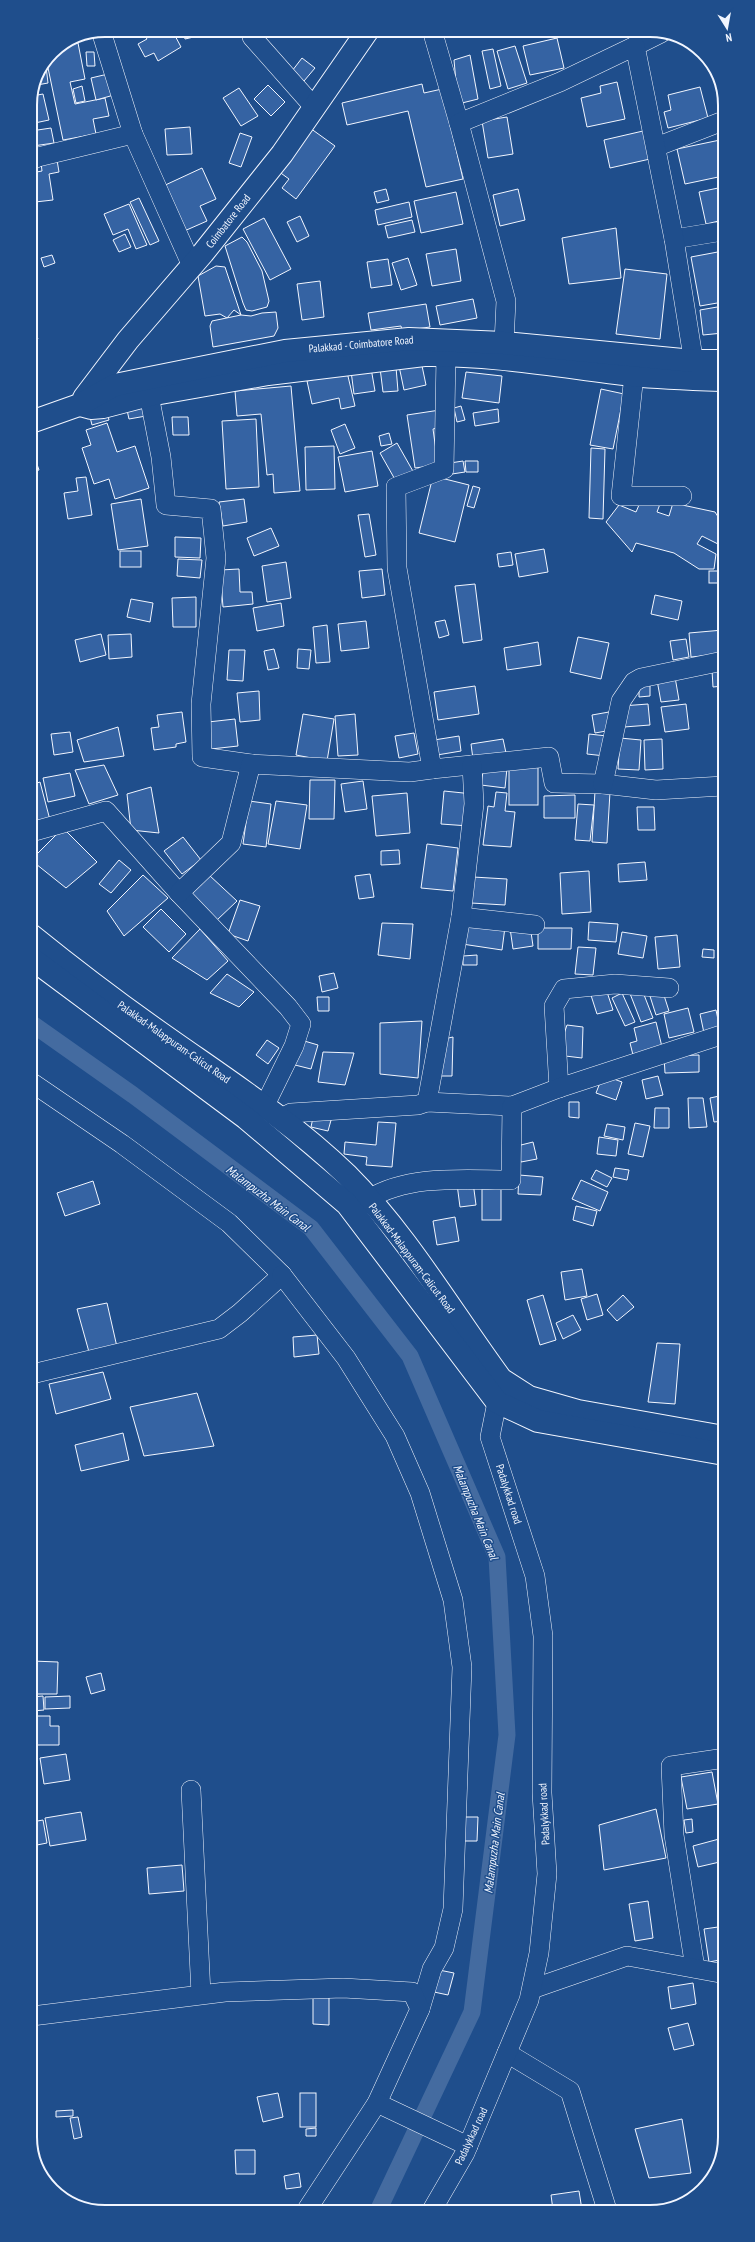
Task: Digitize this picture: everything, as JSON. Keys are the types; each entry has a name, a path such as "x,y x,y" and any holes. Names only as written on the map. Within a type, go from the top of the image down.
{"main road":[{"name":"Coimbatore Road","path":"79,405 128,340 192,266 282,154 361,37"},
{"name":"Palakkad - Coimbatore Road","path":"37,420 79,405 115,385 285,351 409,339 504,344 695,370 718,378"},
{"name":"Palakkad - Coimbatore Road","path":"79,405 91,408 103,408 149,395 268,374 424,355 446,355 508,360 634,375 695,370 718,363"},
{"name":"Palakkad-Malappuram-Calicut Road","path":"37,940 80,975 273,1112 346,1175 369,1199 424,1271 501,1379 502,1393"},
{"name":"Palakkad-Malappuram-Calicut Road","path":"37,962 246,1118 347,1204 502,1393 538,1421 718,1453"},
{"name":"Palakkad-Malappuram-Calicut Road","path":"502,1393 530,1397 578,1411 718,1436"}],"street":[{"path":"103,37 132,134 192,266"},
{"path":"252,37 314,107"},
{"path":"434,37 459,123 506,302 504,344"},
{"path":"459,123 560,82 653,37"},
{"path":"635,46 674,239 695,370"},
{"path":"656,148 718,123"},
{"path":"37,157 132,134"},
{"path":"674,239 718,232"},
{"path":"432,769 396,568 396,487 444,468 446,355"},
{"path":"634,375 621,496 682,496"},
{"path":"149,395 161,456 166,505 212,509 216,558 201,704 202,757 251,764 410,772 550,757 554,783 604,784 656,790 718,786"},
{"path":"604,784 621,701 634,682 641,678 718,662"},
{"path":"179,893 231,843 251,764"},
{"path":"427,1102 461,917 474,804 472,765"},
{"path":"37,830 106,811 179,893 301,1024 273,1112 291,1113 418,1105 427,1102 512,1106 559,1088 718,1036"},
{"path":"461,917 535,925"},
{"path":"559,1088 554,1006 564,990 615,984 669,988"},
{"path":"37,1086 122,1144 229,1223 282,1275 346,1358 395,1436 420,1493 453,1600 462,1667 453,1909 444,1948 432,1969 420,2009 377,2103 310,2205"},
{"path":"369,1199 383,1190 436,1180 511,1180 512,1106"},
{"path":"37,1373 219,1329 240,1313 282,1275"},
{"name":"Padalykkad road","path":"435,2205 468,2146 530,2000 539,1953 547,1874 542,1793 543,1636 535,1576 490,1437 502,1393"},
{"path":"695,1968 674,1835 671,1766 718,1759"},
{"path":"191,1790 201,1994"},
{"path":"532,1989 627,1956 718,1973"},
{"path":"37,2015 201,1994 343,1988 412,1992 420,2009"},
{"path":"507,2053 570,2091 605,2205"},
{"path":"377,2103 468,2146"}],"building":[{"path":"146,37 176,37 181,47 158,61 154,53 145,57 138,44 147,39"},
{"path":"557,38 564,68 530,75 523,46"},
{"path":"78,43 85,79 70,82 75,104 105,98 109,116 93,119 96,134 63,140 48,67 67,48"},
{"path":"515,46 527,83 508,89 497,51"},
{"path":"493,49 501,86 490,89 482,51"},
{"path":"86,52 94,52 95,66 87,66"},
{"path":"470,55 478,99 458,104 454,60"},
{"path":"302,58 315,68 304,81 292,71"},
{"path":"46,70 48,83 40,84"},
{"path":"108,74 114,95 96,100 91,78"},
{"path":"617,82 625,119 587,127 581,98 601,93 600,86"},
{"path":"422,84 424,93 442,89 463,179 426,187 408,111 347,125 342,103"},
{"path":"268,85 285,102 271,116 254,99"},
{"path":"82,86 85,101 76,103 73,89"},
{"path":"700,87 708,118 668,128 664,112 671,110 668,95"},
{"path":"239,88 258,116 241,126 223,98"},
{"path":"43,94 49,120 37,123 37,105 38,95"},
{"path":"507,117 513,154 488,158 482,121"},
{"path":"190,127 192,154 167,155 165,129"},
{"path":"51,128 54,143 37,145 37,130"},
{"path":"310,128 335,146 296,199 282,188 289,179 278,171"},
{"path":"643,131 650,159 610,168 604,140"},
{"path":"240,133 252,137 241,167 229,163"},
{"path":"718,140 718,177 685,184 677,149"},
{"path":"57,160 59,172 49,174 53,200 37,202 37,172 42,171 41,163"},
{"path":"202,168 216,199 200,206 207,221 182,232 161,187"},
{"path":"718,188 718,221 706,224 699,192"},
{"path":"386,189 389,200 377,203 374,192"},
{"path":"518,189 525,220 500,226 493,195"},
{"path":"456,192 463,224 421,233 414,201"},
{"path":"139,198 159,241 150,245 130,202"},
{"path":"409,202 412,217 378,225 375,210"},
{"path":"129,204 147,245 136,249 128,229 113,235 104,214"},
{"path":"300,216 309,236 297,242 287,222"},
{"path":"264,218 291,269 270,280 243,229"},
{"path":"412,220 415,232 388,238 385,226"},
{"path":"616,228 621,278 569,284 562,238"},
{"path":"125,234 131,247 119,252 113,240"},
{"path":"242,237 247,242 262,271 269,301 267,307 252,311 246,310 243,303 225,246"},
{"path":"456,249 461,281 432,286 426,254"},
{"path":"718,252 718,303 700,306 691,257"},
{"path":"52,255 55,263 44,267 41,258"},
{"path":"408,258 417,285 401,290 392,263"},
{"path":"388,259 392,285 371,288 367,262"},
{"path":"216,266 225,267 241,315 234,310 227,318 220,314 205,316 198,276"},
{"path":"625,269 667,274 660,339 616,334"},
{"path":"320,281 324,317 302,320 297,284"},
{"path":"473,299 477,318 440,325 436,306"},
{"path":"426,304 430,327 402,331 401,326 371,330 368,313"},
{"path":"718,307 718,334 703,335 700,310"},
{"path":"276,312 278,328 274,336 213,347 210,326 212,321 241,315 251,316 262,313"},
{"path":"421,361 426,385 404,390 399,366"},
{"path":"396,367 398,391 383,392 380,368"},
{"path":"371,368 375,391 354,394 351,371"},
{"path":"347,372 355,406 341,409 339,398 312,404 307,381"},
{"path":"466,372 502,376 499,403 462,398"},
{"path":"291,386 300,491 274,493 273,474 267,475 261,414 237,416 235,391"},
{"path":"601,389 624,394 613,449 590,445"},
{"path":"143,399 146,416 129,419 125,401"},
{"path":"461,406 465,420 457,422 454,408"},
{"path":"498,409 499,422 475,426 473,413"},
{"path":"440,410 442,427 433,429 438,465 415,468 407,415"},
{"path":"107,412 109,420 92,425 90,417"},
{"path":"172,417 188,417 189,435 173,435"},
{"path":"256,419 259,487 226,489 222,421"},
{"path":"107,423 117,452 135,446 149,488 115,499 109,479 94,484 82,448 91,445 86,430"},
{"path":"345,424 355,448 340,454 331,430"},
{"path":"389,433 392,444 381,446 379,436"},
{"path":"397,443 414,473 397,483 380,453"},
{"path":"334,446 335,489 306,490 305,447"},
{"path":"591,448 605,449 603,519 589,518"},
{"path":"372,451 378,486 345,492 338,457"},
{"path":"463,461 465,472 452,474 450,463"},
{"path":"465,461 478,461 478,472 466,472"},
{"path":"433,476 469,485 455,542 419,533"},
{"path":"86,477 92,515 68,519 64,493 78,491 76,478"},
{"path":"473,486 480,488 474,508 467,506"},
{"path":"642,498 660,504 657,512 669,516 673,503 715,512 718,517 718,544 702,536 697,544 716,554 714,569 699,569 674,553 636,543 632,552 606,522 619,505 636,512"},
{"path":"141,499 148,546 118,550 111,504"},
{"path":"244,499 247,522 223,526 219,502"},
{"path":"369,514 376,555 365,557 358,515"},
{"path":"271,528 279,546 254,556 247,538"},
{"path":"175,537 201,538 200,558 175,557"},
{"path":"544,549 548,572 519,577 515,554"},
{"path":"120,551 141,551 141,567 120,567"},
{"path":"511,552 513,565 499,567 497,554"},
{"path":"178,559 202,560 200,578 177,576"},
{"path":"286,562 291,598 267,602 262,566"},
{"path":"239,569 240,592 252,592 253,604 223,607 220,570"},
{"path":"382,569 385,595 362,598 359,571"},
{"path":"709,571 718,571 718,583 709,583"},
{"path":"475,584 482,640 463,643 455,586"},
{"path":"655,595 682,601 678,620 651,614"},
{"path":"196,597 196,627 173,627 172,598"},
{"path":"131,599 153,603 150,622 127,617"},
{"path":"281,603 284,626 257,631 253,608"},
{"path":"445,620 449,635 439,638 435,622"},
{"path":"366,621 369,648 341,651 338,624"},
{"path":"327,625 330,662 316,663 313,627"},
{"path":"718,630 718,654 691,657 689,633"},
{"path":"101,634 106,655 80,662 75,640"},
{"path":"131,634 132,657 109,659 108,635"},
{"path":"578,637 609,643 601,679 570,672"},
{"path":"686,639 689,657 673,660 670,641"},
{"path":"538,642 541,665 507,670 504,648"},
{"path":"274,649 279,668 268,670 264,651"},
{"path":"298,649 311,650 309,669 297,668"},
{"path":"229,650 245,650 243,681 227,680"},
{"path":"718,669 718,686 713,687 712,670"},
{"path":"675,677 679,700 661,702 657,680"},
{"path":"639,682 650,682 650,696 639,697"},
{"path":"475,686 479,714 438,720 434,692"},
{"path":"259,691 260,720 240,722 237,693"},
{"path":"648,704 650,725 624,727 622,706"},
{"path":"686,704 689,729 665,732 661,707"},
{"path":"182,712 186,742 176,744 176,747 154,750 151,728 159,727 157,715"},
{"path":"609,712 612,730 595,733 592,715"},
{"path":"303,714 334,719 327,761 296,755"},
{"path":"355,714 358,755 338,756 335,716"},
{"path":"235,719 238,746 211,749 208,722"},
{"path":"118,727 124,756 84,762 77,740"},
{"path":"70,732 73,752 54,755 51,734"},
{"path":"414,733 418,754 399,758 395,736"},
{"path":"589,734 607,736 605,756 587,754"},
{"path":"459,736 461,751 437,755 434,740"},
{"path":"620,738 641,740 639,770 618,769"},
{"path":"503,739 506,753 473,759 471,744"},
{"path":"662,739 663,769 645,770 644,740"},
{"path":"104,765 118,795 89,804 75,770"},
{"path":"484,765 507,768 505,788 481,785"},
{"path":"509,766 538,766 538,805 509,805"},
{"path":"70,773 75,796 48,802 43,778"},
{"path":"310,780 335,780 334,819 309,819"},
{"path":"363,781 367,809 345,812 341,784"},
{"path":"40,782 50,820 37,822 37,783"},
{"path":"151,787 159,833 131,830 127,794"},
{"path":"444,791 473,794 469,826 441,824"},
{"path":"595,791 610,792 607,843 592,842"},
{"path":"496,792 507,793 505,811 515,812 511,847 483,845 488,806 494,807"},
{"path":"407,793 410,833 376,836 372,796"},
{"path":"575,795 575,818 544,818 544,796"},
{"path":"249,801 271,804 266,847 243,844"},
{"path":"276,801 307,805 300,849 268,844"},
{"path":"578,804 594,805 590,841 575,840"},
{"path":"637,807 654,807 655,830 638,830"},
{"path":"63,828 97,862 66,888 37,865 37,854"},
{"path":"183,837 201,860 182,874 164,851"},
{"path":"427,844 458,848 453,891 421,888"},
{"path":"399,850 400,864 381,865 381,851"},
{"path":"119,860 131,870 111,893 99,884"},
{"path":"645,862 647,880 619,882 618,864"},
{"path":"589,871 591,912 562,914 560,873"},
{"path":"370,874 374,897 359,899 355,876"},
{"path":"143,875 168,898 124,936 107,911"},
{"path":"209,875 237,901 217,920 190,894"},
{"path":"473,877 507,879 505,905 471,903"},
{"path":"240,900 260,906 248,941 228,934"},
{"path":"161,909 186,934 169,952 143,927"},
{"path":"465,921 505,927 502,950 462,944"},
{"path":"589,922 618,924 616,942 588,940"},
{"path":"382,923 413,924 410,959 378,955"},
{"path":"530,925 533,946 513,949 510,928"},
{"path":"538,928 572,928 571,949 538,949"},
{"path":"200,929 228,961 207,980 172,958"},
{"path":"622,932 647,936 643,958 618,954"},
{"path":"677,935 680,967 658,969 655,937"},
{"path":"578,947 596,948 593,975 575,974"},
{"path":"703,949 714,950 714,958 702,957"},
{"path":"477,955 477,965 463,965 463,956"},
{"path":"334,973 338,988 322,992 319,976"},
{"path":"227,974 254,992 239,1007 210,993"},
{"path":"588,986 605,986 613,1010 597,1014"},
{"path":"661,986 669,1011 656,1015 648,990"},
{"path":"641,987 653,1018 641,1022 629,991"},
{"path":"622,993 635,1022 625,1026 612,998"},
{"path":"317,997 329,997 329,1011 318,1011"},
{"path":"688,1008 694,1032 669,1038 664,1014"},
{"path":"716,1010 718,1030 704,1033 700,1014"},
{"path":"422,1021 418,1078 380,1074 380,1023"},
{"path":"656,1022 662,1047 633,1055 630,1043 637,1041 634,1028"},
{"path":"567,1025 583,1027 582,1058 557,1055"},
{"path":"453,1037 452,1076 432,1076 435,1041"},
{"path":"267,1040 279,1048 268,1064 256,1055"},
{"path":"301,1040 318,1045 311,1069 295,1065"},
{"path":"323,1052 354,1053 345,1085 318,1082"},
{"path":"699,1055 699,1072 665,1073 664,1056"},
{"path":"603,1075 622,1082 616,1100 596,1093"},
{"path":"658,1076 663,1095 646,1099 642,1080"},
{"path":"718,1096 718,1122 714,1122 710,1098"},
{"path":"688,1098 703,1098 707,1127 689,1128"},
{"path":"569,1102 579,1102 579,1118 569,1117"},
{"path":"315,1108 333,1113 328,1131 311,1127"},
{"path":"655,1108 669,1108 669,1128 654,1128"},
{"path":"378,1122 396,1123 392,1167 366,1165 367,1157 344,1154 345,1142 376,1145"},
{"path":"635,1123 650,1126 643,1157 628,1154"},
{"path":"607,1124 625,1127 623,1140 604,1136"},
{"path":"599,1137 618,1140 616,1156 597,1154"},
{"path":"533,1142 537,1159 521,1162 517,1146"},
{"path":"615,1168 629,1170 627,1180 613,1177"},
{"path":"596,1170 612,1178 607,1187 591,1179"},
{"path":"519,1175 543,1177 541,1195 518,1194"},
{"path":"581,1180 608,1192 600,1211 572,1199"},
{"path":"93,1181 100,1204 65,1216 57,1193"},
{"path":"473,1182 476,1205 460,1207 457,1184"},
{"path":"482,1189 501,1189 501,1220 482,1220"},
{"path":"576,1206 597,1211 593,1226 573,1220"},
{"path":"455,1217 459,1241 437,1245 433,1221"},
{"path":"582,1269 587,1296 565,1300 561,1272"},
{"path":"597,1294 603,1315 587,1320 581,1299"},
{"path":"543,1295 556,1340 540,1345 527,1300"},
{"path":"623,1295 634,1307 617,1321 607,1310"},
{"path":"107,1303 117,1347 89,1352 77,1309"},
{"path":"573,1315 581,1330 563,1339 556,1323"},
{"path":"317,1335 319,1354 294,1357 293,1337"},
{"path":"657,1343 680,1344 675,1404 648,1402"},
{"path":"103,1372 111,1399 56,1414 49,1384"},
{"path":"197,1393 214,1446 144,1456 130,1407"},
{"path":"123,1433 129,1460 81,1471 75,1445"},
{"path":"37,1661 58,1662 57,1694 37,1694"},
{"path":"101,1673 105,1690 91,1694 86,1677"},
{"path":"43,1696 44,1710 37,1711 37,1697"},
{"path":"70,1696 70,1708 45,1709 45,1697"},
{"path":"37,1716 50,1716 50,1726 59,1726 59,1745 37,1745"},
{"path":"66,1754 70,1780 44,1784 40,1758"},
{"path":"712,1772 718,1804 687,1809 681,1777"},
{"path":"656,1809 666,1858 604,1870 599,1825"},
{"path":"81,1812 86,1840 50,1846 45,1818"},
{"path":"463,1817 478,1817 477,1841 462,1841"},
{"path":"692,1819 693,1832 686,1833 684,1820"},
{"path":"43,1820 47,1843 37,1845 37,1821"},
{"path":"718,1839 718,1862 698,1867 693,1846"},
{"path":"182,1865 184,1891 149,1894 147,1868"},
{"path":"648,1901 653,1938 635,1941 629,1904"},
{"path":"718,1927 718,1960 709,1962 704,1929"},
{"path":"439,1970 454,1973 448,1995 434,1992"},
{"path":"693,1983 696,2004 671,2009 668,1987"},
{"path":"313,1997 329,1997 329,2025 313,2024"},
{"path":"688,2023 694,2045 674,2050 668,2028"},
{"path":"278,2093 283,2117 263,2122 257,2097"},
{"path":"300,2093 316,2093 316,2127 300,2127"},
{"path":"73,2110 73,2116 56,2117 56,2111"},
{"path":"78,2117 82,2137 74,2139 70,2118"},
{"path":"682,2119 691,2173 649,2178 635,2129"},
{"path":"316,2128 316,2136 306,2136 306,2129"},
{"path":"235,2150 255,2150 255,2174 236,2174"},
{"path":"299,2173 301,2187 286,2189 284,2176"},
{"path":"579,2191 581,2205 552,2205 551,2195"}],"waterway":[{"name":"Malampuzha Main Canal","path":"37,1027 133,1095 311,1228 410,1356 497,1557 507,1735 472,2012 381,2205"}]}
